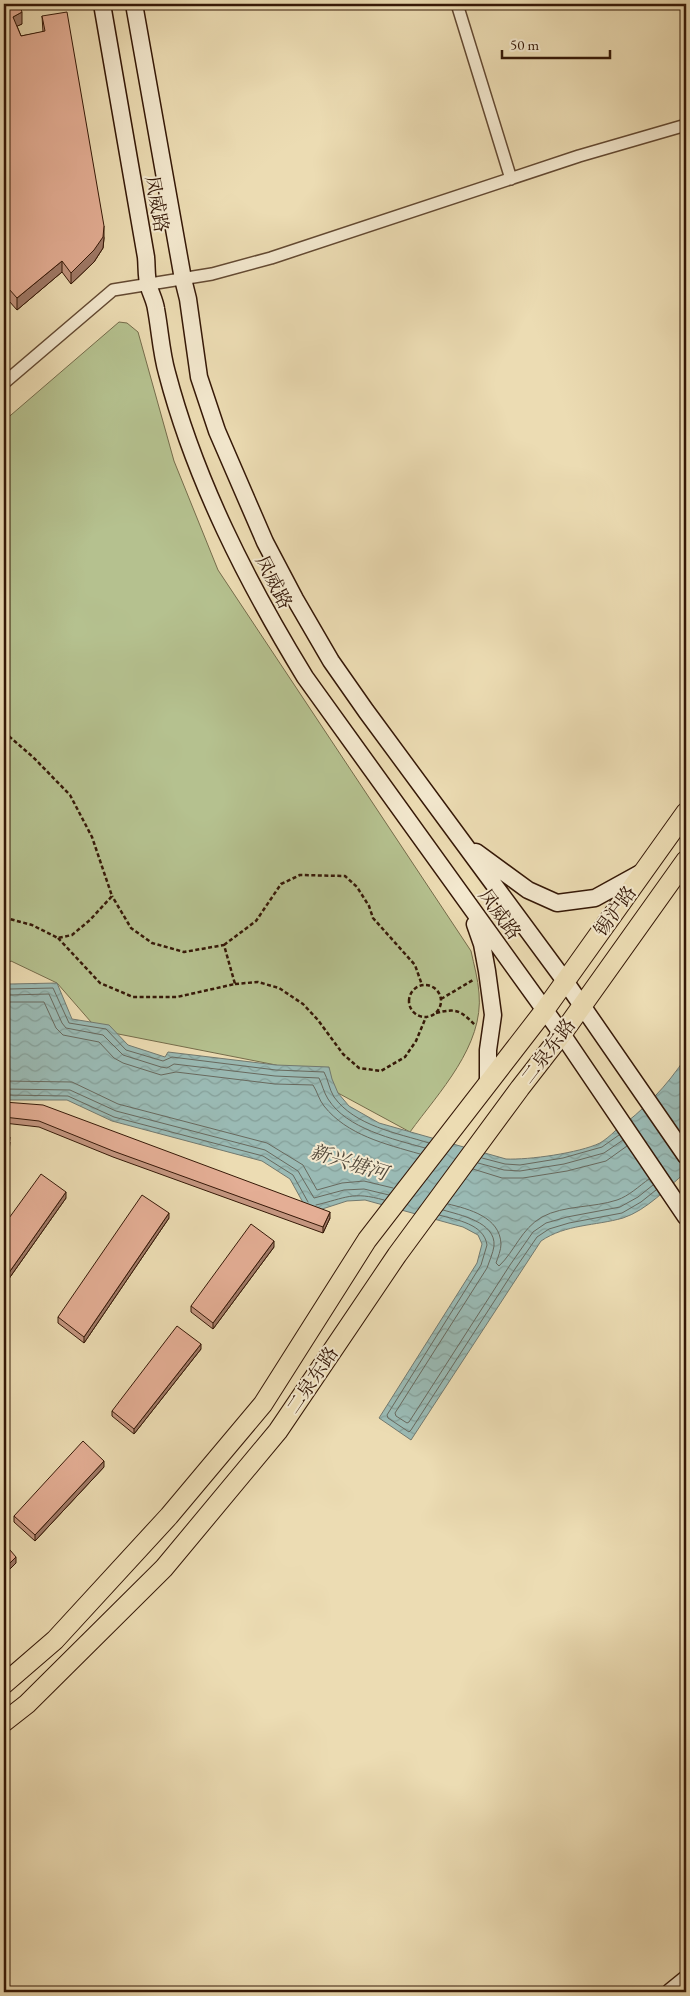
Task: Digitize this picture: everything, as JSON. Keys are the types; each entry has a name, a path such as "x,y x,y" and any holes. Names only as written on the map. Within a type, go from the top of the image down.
{"main road":[{"name":"凤威路","path":"102,4 146,257 148,286 155,306 166,371 185,433 213,502 244,570 274,627 305,677 562,1034 602,1096 686,1217"},
{"name":"凤威路","path":"134,4 188,299 199,377 217,431 265,542 331,661 565,982 686,1156"},
{"name":"锡沪路","path":"544,1011 686,812"},
{"path":"464,844 528,890 557,903 595,898 644,871"},
{"name":"锡沪路","path":"581,1005 686,860"},
{"path":"470,908 482,944 493,1015 488,1082"},
{"name":"二泉东路","path":"4,1722 26,1704 164,1568 278,1431 397,1255 562,1034 581,1005"},
{"name":"二泉东路","path":"4,1684 54,1640 169,1516 263,1404 367,1240 544,1011"},
{"path":"670,1992 686,1979"}],"street":[{"path":"457,4 511,179"},
{"path":"4,383 114,290 148,286 212,274 271,258 579,156 686,125"}],"path":[{"path":"4,732 33,757 70,795 92,837 112,896 131,928 152,944 184,952 224,945 256,921 281,884 300,875 345,876 357,887 369,906 373,918 415,965 422,985"},
{"path":"58,938 72,934 90,920 112,896"},
{"path":"6,918 32,925 58,938 100,983 133,997 177,997 235,984 258,982 279,988 302,1004 318,1020 343,1054 359,1068 381,1072 405,1057 416,1041 426,1017"},
{"path":"224,945 235,984"},
{"path":"441,999 487,971"},
{"path":"436,1013 441,1004 439,994 432,987 422,985 413,990 410,994 409,1005 415,1014 426,1017 450,1010 462,1012 490,1039"}],"green space":[{"path":"119,322 127,323 138,332 174,461 218,570 471,951 479,993 479,1013 474,1031 467,1050 457,1067 410,1132 338,1093 276,1065 98,1030 57,983 11,961 4,966 4,421"}],"water":[{"name":"新兴塘河","path":"4,977 10,984 57,983 72,1019 109,1025 128,1045 165,1057 168,1052 276,1065 329,1067 338,1093 349,1106 379,1123 506,1159 554,1155 580,1150 600,1143 654,1097 686,1057 686,1172 656,1198 632,1214 612,1221 560,1231 541,1241 411,1440 379,1418 477,1263 482,1244 478,1235 463,1227 365,1200 347,1201 316,1211 306,1208 290,1179 262,1161 112,1121 67,1100 4,1100"}],"building":[{"path":"4,4 19,4 22,12 13,17 21,36 45,31 42,16 67,12 104,226 103,237 94,250 71,273 62,261 17,298 9,289 4,292"},
{"path":"4,1102 43,1105 330,1212 323,1227 113,1151 39,1121 4,1117"},
{"path":"4,1136 10,1137 8,1155 4,1155"},
{"path":"41,1174 66,1192 8,1274 4,1271 4,1225"},
{"path":"142,1195 169,1213 84,1337 58,1317"},
{"path":"251,1224 274,1241 213,1323 191,1306"},
{"path":"177,1326 201,1344 134,1429 112,1411"},
{"path":"83,1441 104,1461 35,1535 14,1516"},
{"path":"4,1543 16,1557 4,1569"}]}
